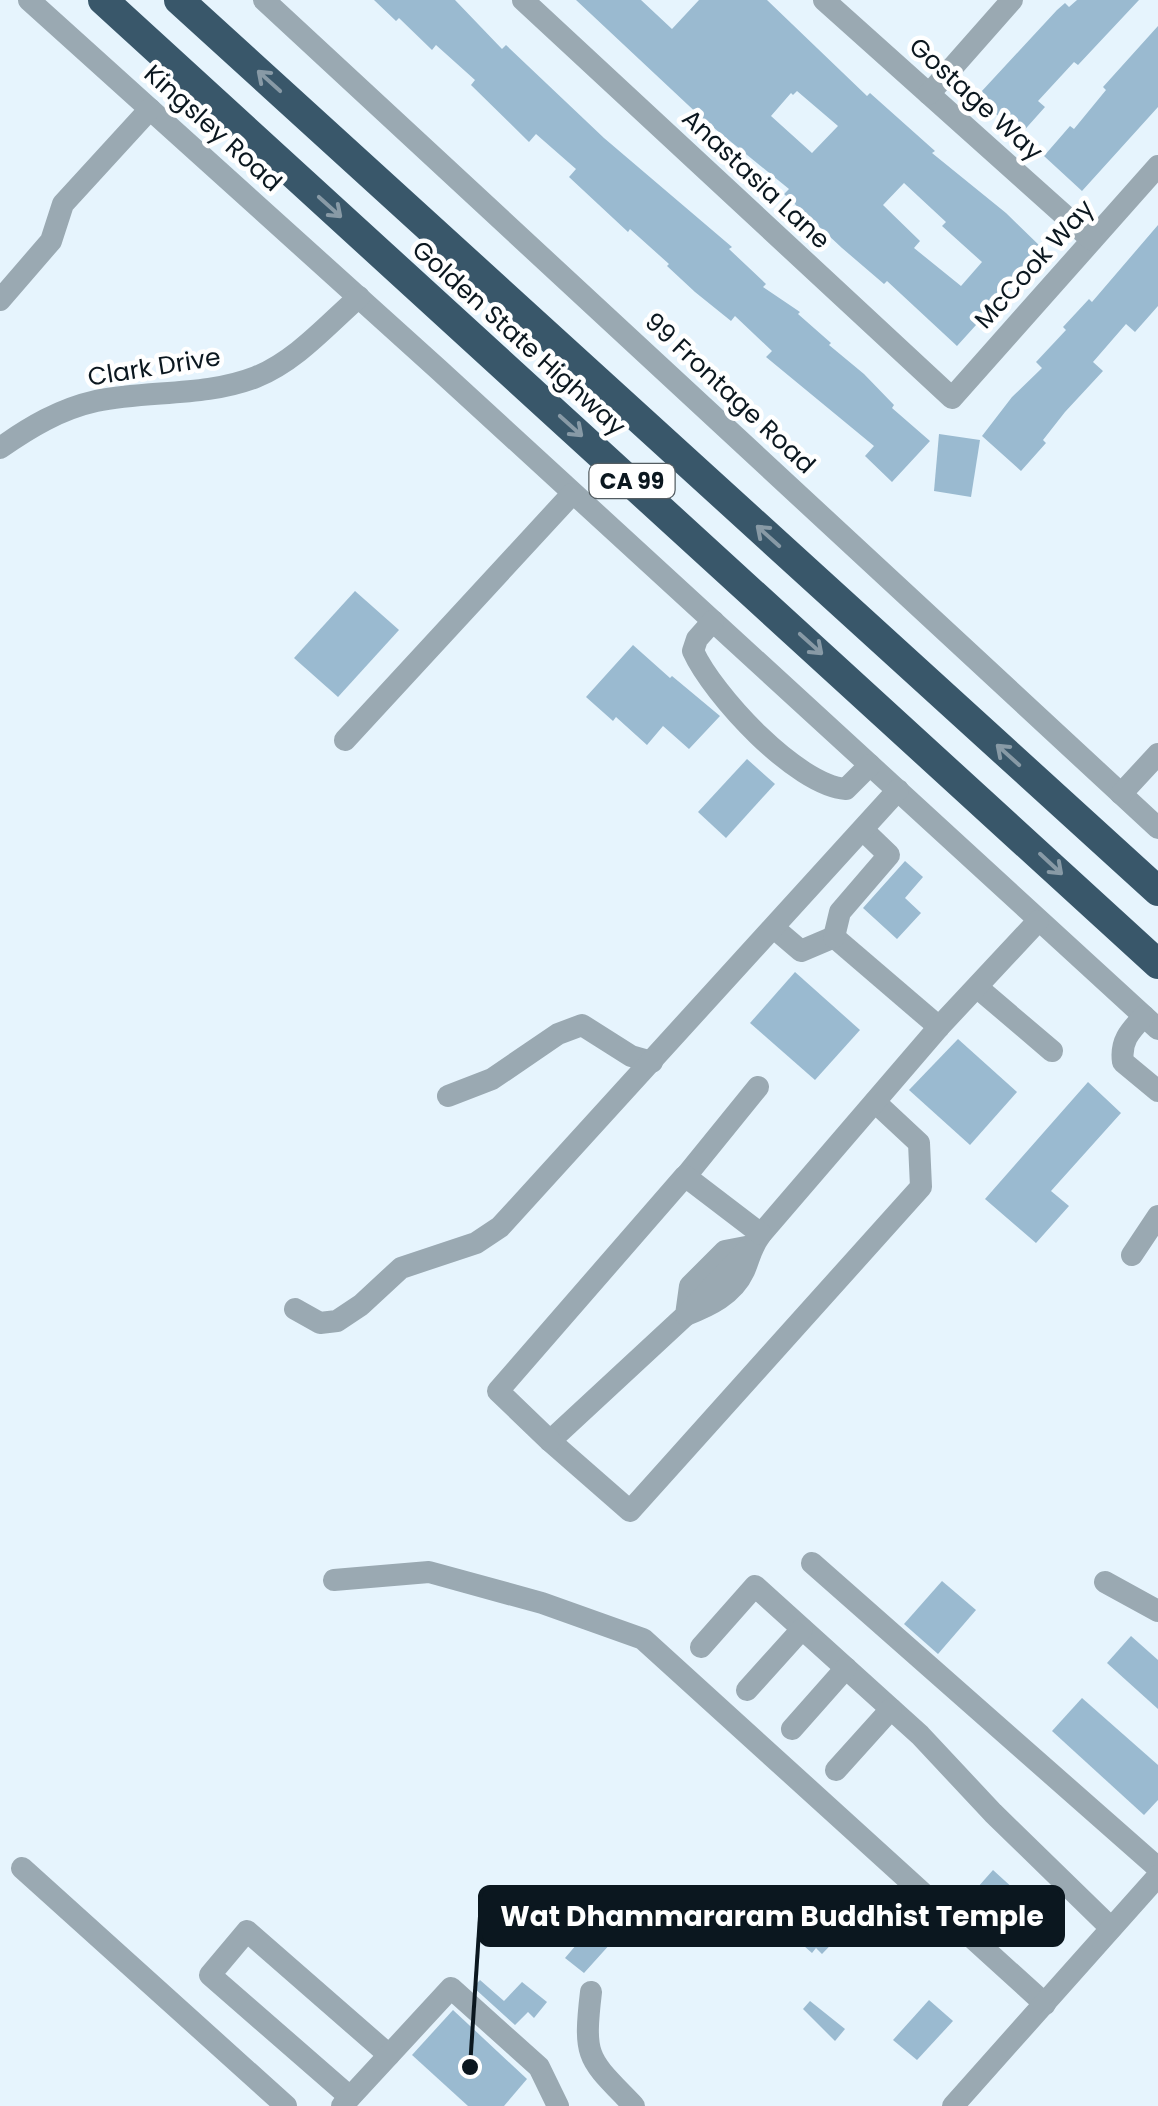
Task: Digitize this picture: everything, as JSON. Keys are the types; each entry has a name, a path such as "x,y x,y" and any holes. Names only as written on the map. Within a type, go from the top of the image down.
{"highway":[{"name":"Golden State Highway","path":"103,0 1158,964"},
{"name":"Golden State Highway","path":"179,0 1158,891"}],"street":[{"name":"Kingsley Road","path":"30,0 359,297"},
{"name":"99 Frontage Road","path":"264,0 1158,828"},
{"name":"Anastasia Lane","path":"522,0 952,398"},
{"name":"Gostage Way","path":"824,0 1092,240"},
{"path":"929,94 1012,0"},
{"path":"0,300 51,241 62,204 150,109"},
{"name":"McCook Way","path":"952,398 1158,166"},
{"path":"359,297 1151,1023 1126,1036 1121,1049 1123,1062 1158,1091"},
{"name":"Clark Drive","path":"0,448 54,415 95,402 205,389 256,377 284,362 359,297"},
{"path":"345,740 572,494"},
{"path":"714,622 697,639 692,651 725,703 811,780 829,788 846,790 870,766"},
{"path":"1121,794 1158,754"},
{"path":"295,1309 320,1323 337,1321 402,1268 476,1243 500,1227 898,790"},
{"path":"834,937 840,912 888,855 862,830"},
{"path":"550,1441 686,1315 715,1304 743,1274 756,1240 939,1027 1038,921"},
{"path":"774,928 801,951 834,937"},
{"path":"834,937 939,1027"},
{"path":"978,988 1052,1051"},
{"path":"448,1096 492,1078 558,1034 582,1024 632,1056 652,1062"},
{"path":"758,1088 498,1391 630,1511 921,1187 919,1143 874,1102"},
{"path":"684,1177 756,1240"},
{"path":"1132,1255 1158,1216"},
{"path":"686,1315 690,1286 725,1250 756,1240"},
{"path":"812,1563 1158,1868"},
{"path":"334,1580 429,1572 542,1602 642,1639 1045,2004"},
{"path":"1105,1582 1158,1611"},
{"path":"701,1647 755,1586 891,1709 1112,1928"},
{"path":"747,1690 802,1629"},
{"path":"792,1729 846,1668"},
{"path":"836,1770 891,1709"},
{"path":"22,1868 286,2106"},
{"path":"954,2106 1158,1876"},
{"path":"389,2055 246,1931 210,1974 346,2101 389,2055 450,1988 539,2067 558,2106"},
{"path":"591,1992 586,2040 594,2063 634,2106"}],"building":[{"path":"374,0 455,0 502,49 506,45 604,138 732,247 729,249 766,284 763,287 800,312 829,345 894,405 892,408 930,441 892,482 865,456 874,446 766,357 772,351 735,316 731,321 695,292 669,264 569,177 576,169 536,134 529,142 471,85 475,80 436,45 432,50"},
{"path":"576,0 641,0 672,29 699,0 767,0 867,96 870,93 935,151 932,153 1006,213 1044,250 957,346 784,194 789,189 703,119","holes":["797,91 838,126 812,153 771,116","904,183 946,222 942,226 982,262 961,286 914,248 920,241 883,205"]},
{"path":"1077,0 1139,0 1038,101 1045,107 1020,135 989,108 992,103 981,92 1057,10"},
{"path":"1158,26 1158,107 1082,191 1044,156 1070,126 1074,129 1106,90 1103,87"},
{"path":"1158,225 1158,306 1135,332 1126,324 1093,362 1103,371 1065,412 1043,440 1046,443 1021,471 982,436 1012,397 1042,368 1036,362 1066,330 1063,327 1089,299 1092,302"},
{"path":"939,434 980,440 971,497 934,491"},
{"path":"355,591 399,630 338,697 294,658"},
{"path":"633,645 720,716 689,749 663,726 647,745 586,697"},
{"path":"747,759 775,784 726,838 698,812"},
{"path":"905,861 923,877 905,898 921,913 897,939 863,908"},
{"path":"795,972 860,1030 815,1080 750,1023"},
{"path":"958,1039 1017,1092 970,1145 909,1090"},
{"path":"1088,1082 1121,1113 1051,1191 1069,1206 1036,1243 985,1199"},
{"path":"942,1581 976,1610 938,1654 904,1624"},
{"path":"1131,1636 1158,1660 1158,1709 1107,1663"},
{"path":"1082,1698 1158,1765 1158,1800 1144,1815 1052,1731"},
{"path":"993,1870 1036,1909 1017,1930 988,1904 984,1908 970,1896"},
{"path":"820,1898 851,1924 822,1954 816,1948 812,1953 788,1932"},
{"path":"587,1905 621,1932 584,1973 565,1958 589,1930 577,1918"},
{"path":"480,1980 504,2001 522,1982 547,2002 534,2018 528,2012 515,2025 473,1987"},
{"path":"929,2000 953,2021 917,2060 893,2040"},
{"path":"810,2001 845,2029 835,2041 803,2009"},
{"path":"453,2010 527,2079 504,2106 468,2106 412,2055"}],"place":[{"name":"Wat Dhammararam Buddhist Temple","path":"470,2067"}]}
